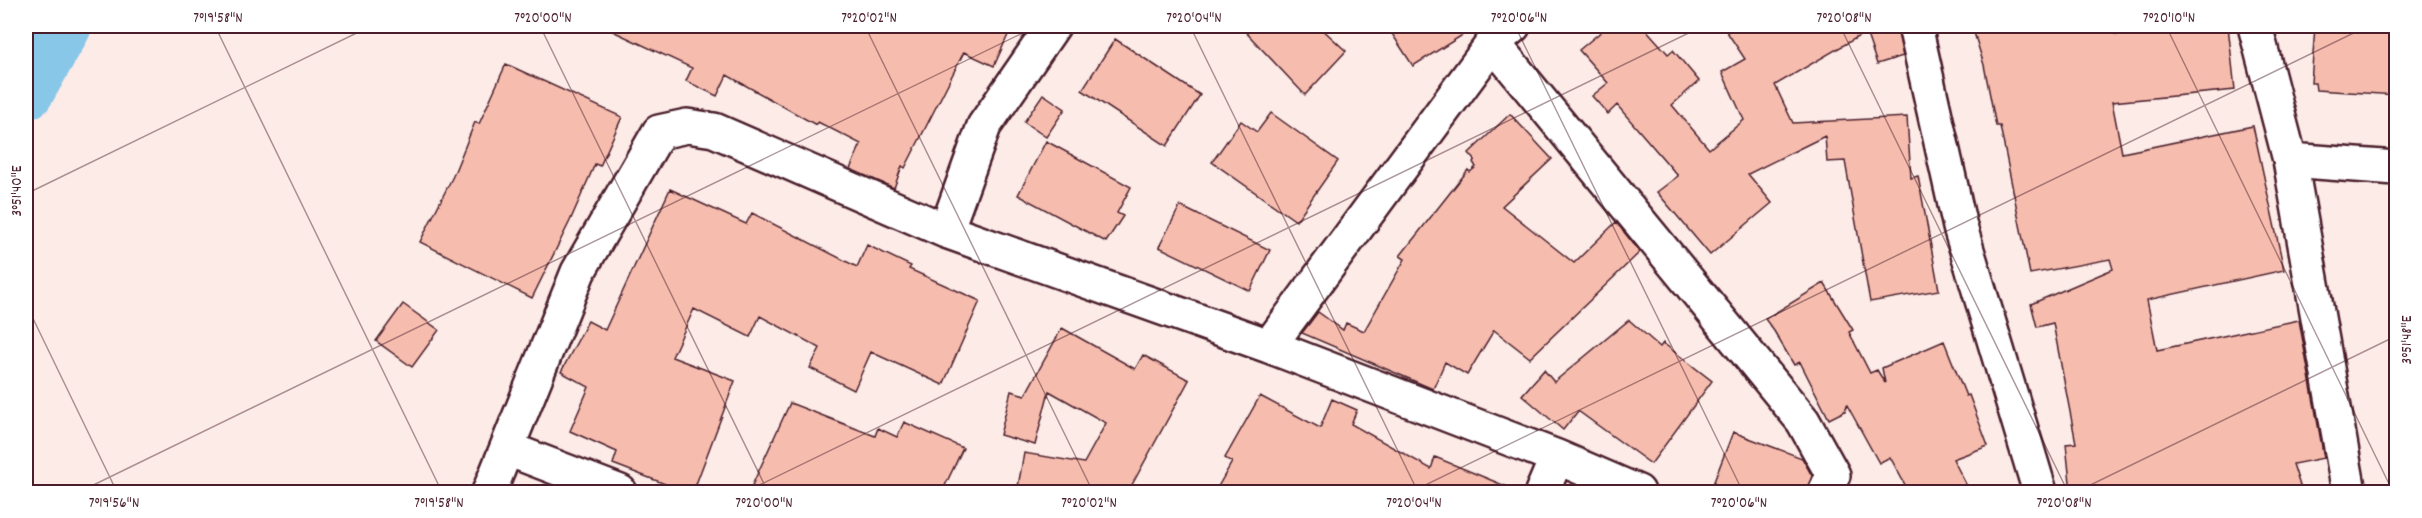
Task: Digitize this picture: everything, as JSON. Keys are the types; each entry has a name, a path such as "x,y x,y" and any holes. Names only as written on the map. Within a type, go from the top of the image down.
{"street":[{"path":"946,231 984,126 1053,26"},
{"path":"1915,26 1960,227 2040,492"},
{"path":"2255,26 2290,160 2349,492"},
{"path":"1269,346 1503,34 1803,421 1833,475 1825,492"},
{"path":"489,492 578,272 659,132 687,126 714,130 946,231 1269,346 1557,457 1638,492"},
{"path":"2290,160 2397,168"},
{"path":"508,449 620,492"},
{"path":"1542,492 1557,457"}],"building":[{"path":"602,26 1012,26 994,66 964,52 905,168 902,166 894,188 850,169 861,144 818,122 816,125 727,75 717,96 686,81 692,68"},
{"path":"1240,26 1319,26 1346,51 1305,95"},
{"path":"1387,26 1477,26 1413,66"},
{"path":"1608,26 1643,26 1668,54 1673,50 1699,81 1672,105 1709,149 1744,120 1722,72 1745,59 1723,26 1897,26 1903,56 1877,64 1866,32 1775,85 1793,123 1907,117 1911,178 1918,176 1939,290 1870,302 1845,161 1827,162 1825,136 1748,174 1772,203 1710,255 1657,192 1678,176 1617,105 1608,114 1592,96 1608,83 1579,50"},
{"path":"1972,26 2114,26 2115,34 2201,26 2228,26 2235,90 2112,102 2122,153 2253,126 2284,270 2147,300 2157,350 2299,320 2324,458 2293,464 2302,492 2071,492 2066,444 2076,443 2053,323 2037,327 2031,304 2113,269 2110,259 2030,274 2000,126 1996,126 1984,65"},
{"path":"2315,26 2397,28 2397,95 2316,90 2315,83 2311,83"},
{"path":"1115,39 1200,95 1167,146 1082,90"},
{"path":"506,64 622,117 600,166 595,164 532,298 420,242 453,176 475,122 479,124"},
{"path":"1043,94 1065,109 1046,137 1024,122"},
{"path":"1271,113 1338,161 1296,221 1212,162 1241,121 1257,132"},
{"path":"1510,114 1552,159 1502,206 1574,263 1616,222 1640,252 1530,358 1494,330 1467,375 1445,362 1433,389 1302,333 1318,312 1343,330 1346,323 1364,331 1405,259 1400,256 1468,170 1470,172 1476,167 1473,162 1475,160 1469,153"},
{"path":"1046,141 1131,187 1117,213 1123,216 1106,242 1018,195"},
{"path":"670,189 746,224 752,213 857,267 867,245 911,266 909,269 980,301 943,385 871,352 854,390 810,368 820,348 760,316 750,337 694,309 672,357 735,381 693,492 686,492 613,464 617,452 570,431 589,387 561,372 588,321 605,330"},
{"path":"1180,206 1270,250 1250,291 1159,247"},
{"path":"1824,283 1853,330 1849,332 1870,373 1877,370 1885,383 1882,368 1944,341 1966,396 1969,395 1988,446 1953,459 1970,492 1909,492 1890,457 1879,463 1847,405 1845,411 1829,419 1800,362 1794,365 1765,319"},
{"path":"403,304 439,330 412,367 376,341"},
{"path":"1629,320 1660,347 1663,343 1712,381 1651,464 1578,411 1563,430 1522,395 1544,370 1554,382"},
{"path":"1062,328 1135,369 1143,355 1189,380 1128,492 1017,492 1024,453 1084,463 1106,423 1049,391 1035,445 1000,435 1011,391 1025,395"},
{"path":"1260,396 1320,428 1332,399 1357,410 1351,424 1431,469 1435,457 1520,492 1215,492 1232,462 1225,458"},
{"path":"790,403 875,436 878,428 897,437 904,422 963,448 942,492 749,492"},
{"path":"1733,432 1802,458 1812,476 1806,492 1710,492"}],"waterway":[{"path":"26,91 63,26"}]}
